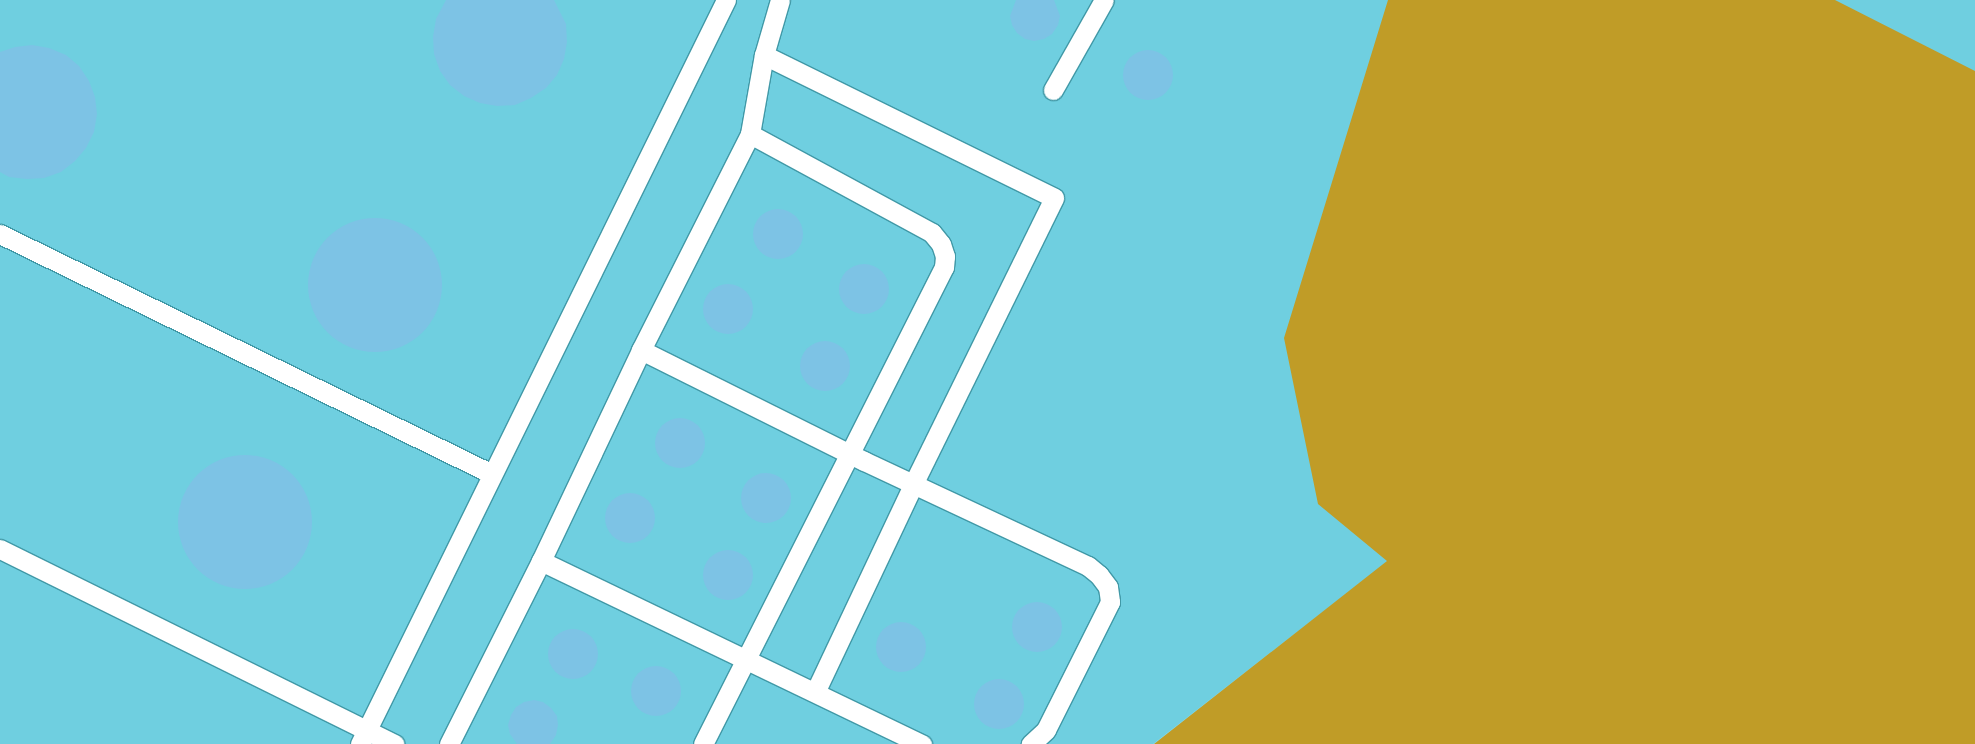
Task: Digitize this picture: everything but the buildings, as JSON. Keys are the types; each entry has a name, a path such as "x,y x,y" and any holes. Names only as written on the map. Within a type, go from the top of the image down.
{"lane":[{"path":"364,737 726,0"},
{"path":"450,744 541,560 641,350 750,134 764,55 780,0"},
{"path":"1053,90 1104,0"},
{"path":"764,55 1054,198 905,480 815,692"},
{"path":"703,744 744,660 857,457 944,266 945,256 941,244 932,233 750,134"},
{"path":"0,234 492,474"},
{"path":"641,350 857,457 1088,566 1099,575 1108,587 1110,602 1046,730 1031,744"},
{"path":"0,549 364,737 394,744"},
{"path":"541,560 744,660 922,744"}],"shaded area":[{"path":"0,0 1975,0 1975,489 1388,561 1153,744 0,744"},
{"path":"1388,0 1835,0 1975,71 1975,744 1154,744 1387,561 1318,504 1284,338"}]}
